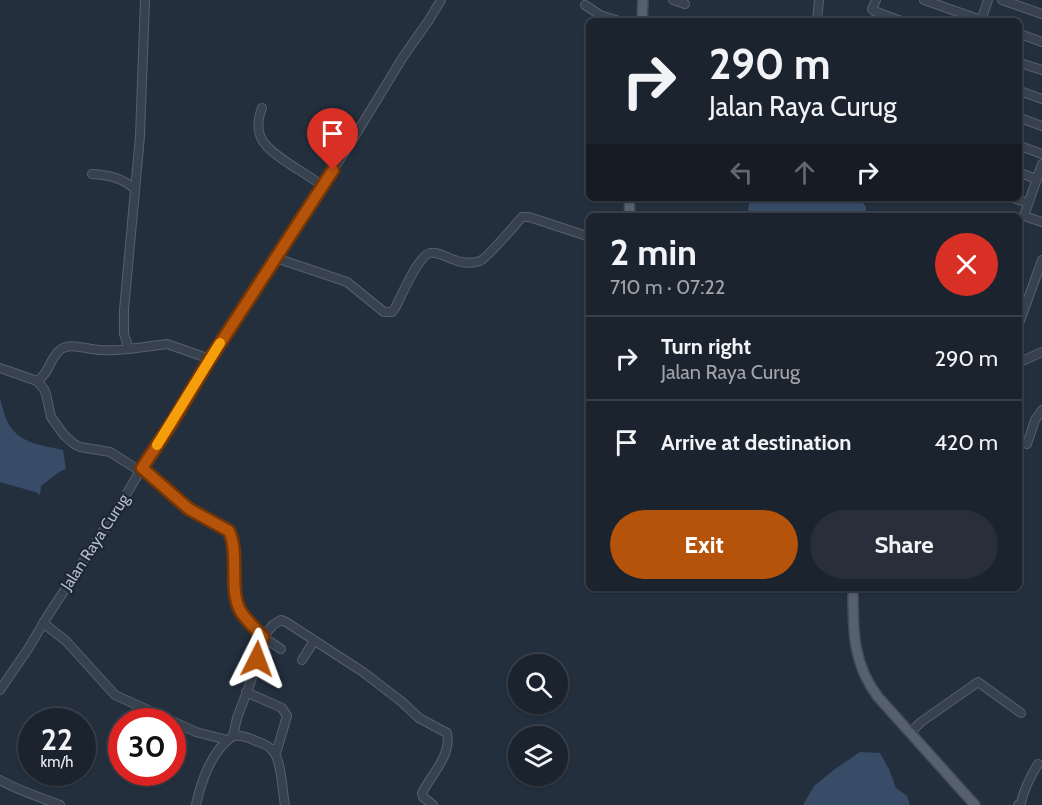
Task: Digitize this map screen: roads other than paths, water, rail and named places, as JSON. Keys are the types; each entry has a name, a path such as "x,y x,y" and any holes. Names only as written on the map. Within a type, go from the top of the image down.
{"main road":[{"path":"642,18 643,0"},
{"path":"853,591 855,648 871,688 971,804"}],"street":[{"path":"129,349 124,334 124,310 140,136 145,0"},
{"name":"Jalan Raya Curug","path":"0,690 441,0"},
{"path":"673,0 685,4"},
{"path":"817,18 819,0"},
{"path":"876,0 872,9 894,18"},
{"path":"924,0 974,18"},
{"path":"983,18 988,0"},
{"path":"1002,0 1042,14"},
{"path":"585,5 600,15 610,18"},
{"path":"1022,35 1042,42"},
{"path":"1022,64 1042,70"},
{"path":"1022,92 1042,99"},
{"path":"262,108 258,118 258,128 265,146 323,186"},
{"path":"1022,119 1042,126"},
{"path":"1022,147 1042,154"},
{"path":"1042,164 1024,216 1042,222"},
{"path":"92,174 113,176 135,189"},
{"path":"1022,174 1037,179"},
{"path":"1022,201 1028,203"},
{"path":"276,258 347,282 380,311 387,313 392,312 395,308 420,262 427,254 436,253 466,263 483,260 522,217 529,217 586,236"},
{"path":"1022,315 1042,260"},
{"path":"37,381 46,374 60,348 70,346 95,350 129,349 167,344 210,359"},
{"path":"1022,361 1042,352"},
{"path":"0,368 37,381 46,394 51,417 74,444 110,452 141,470 189,509 229,531 233,546 236,600 241,611 263,637 282,649"},
{"path":"1027,444 1035,420 1042,410"},
{"path":"196,805 213,760 230,738 251,681 263,637 273,625 281,620 363,672 420,718 447,733 445,754 422,793 423,797 434,805"},
{"path":"43,623 66,641 115,695 196,732 230,738 244,736 277,750 286,712 246,692"},
{"path":"302,660 314,641"},
{"path":"910,733 921,722 978,682 1021,713"},
{"path":"272,749 278,760 285,805"},
{"path":"1018,805 1021,803 1028,779 1038,764"},
{"path":"0,780 12,787 60,805"}],"water":[{"path":"749,201 861,201 866,207 866,213 750,213 748,209"},
{"path":"0,398 8,423 18,435 36,444 63,450 66,469 41,486 40,495 0,482"},
{"path":"860,752 880,753 896,788 907,796 910,805 803,805 814,786"}]}
